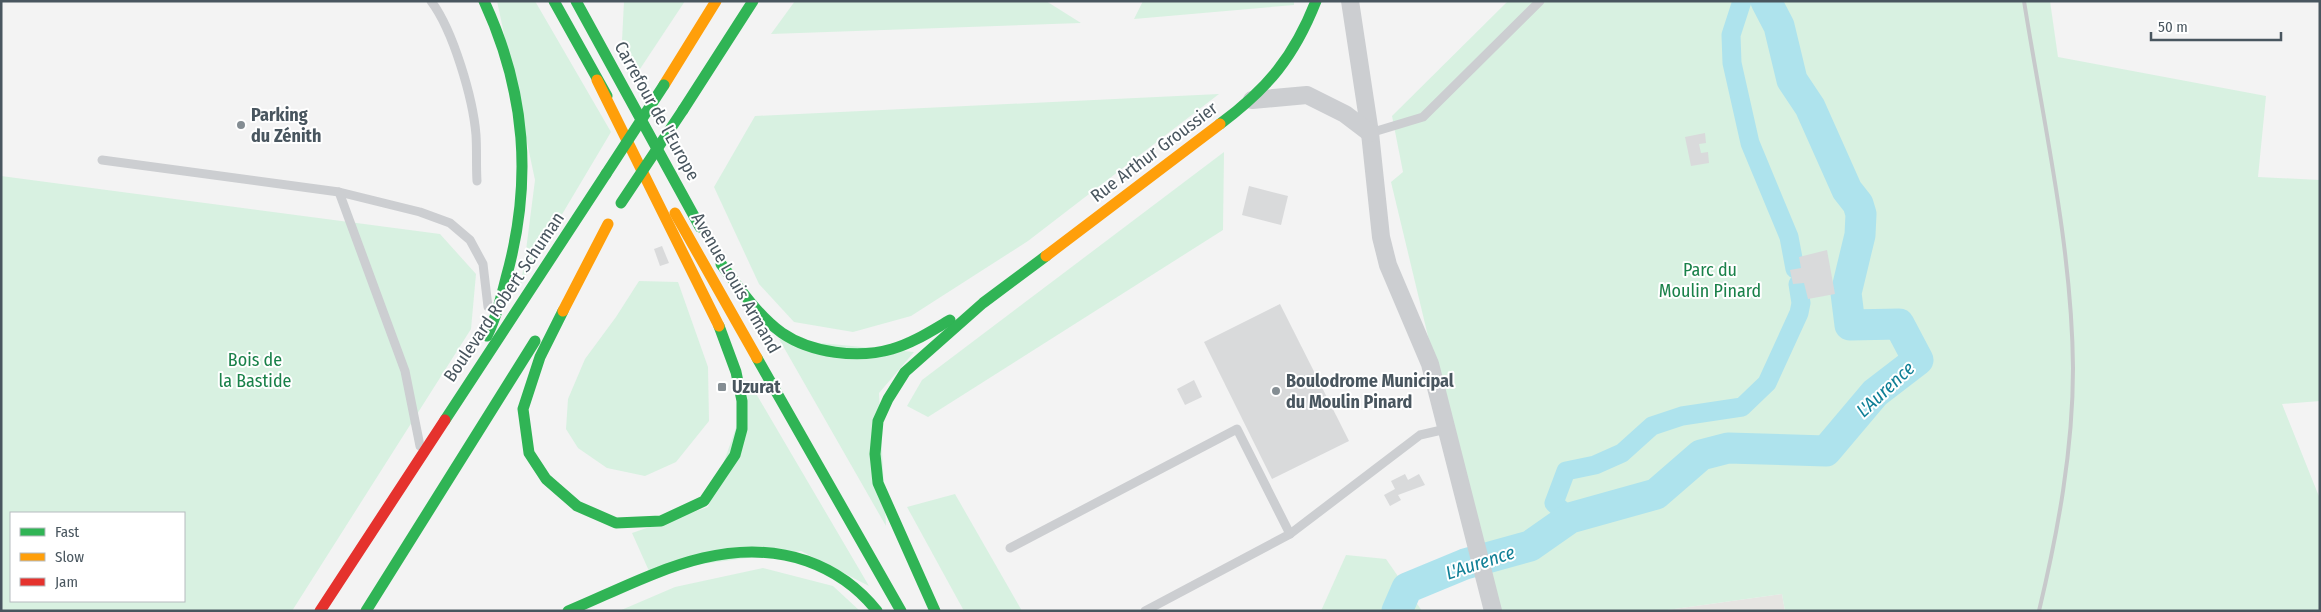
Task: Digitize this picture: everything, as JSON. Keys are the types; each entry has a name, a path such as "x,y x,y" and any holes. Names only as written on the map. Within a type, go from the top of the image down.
{"main road":[{"path":"422,452 489,331 510,268 521,207 522,128 511,70 492,16 484,1"},
{"path":"554,1 597,80 718,325 736,372 742,400 742,429 735,455 704,501 661,521 616,523 577,506 546,479 529,452 523,410 540,357 615,213"},
{"name":"Carrefour de l'Europe","path":"576,1 707,239"},
{"name":"Boulevard Robert Schuman","path":"320,611 422,452 664,85 716,1"},
{"path":"366,611 615,213 753,1"},
{"name":"Rue Arthur Groussier","path":"983,303 1252,100 1290,55 1316,1"},
{"name":"Avenue Louis Armand","path":"597,80 724,296 901,611"},
{"name":"Avenue Louis Armand","path":"760,330 719,260 753,304 782,332 816,349 854,353 891,350 983,303"},
{"path":"935,611 878,483 875,454 878,421 888,399 906,372 983,303"},
{"path":"568,611 673,566 708,554 742,549 773,550 802,558 828,570 854,586 877,611"}],"street":[{"path":"1350,1 1370,132 1381,237 1388,266 1430,364 1493,611"},
{"path":"1252,100 1307,95 1345,114 1370,132"}],"lane":[{"path":"431,1 440,14 470,99 476,134 477,181"},
{"path":"1370,132 1423,117 1540,1"},
{"path":"102,160 338,192 420,212 450,223 470,240 483,264 489,331"},
{"path":"338,192 405,371 422,452"},
{"path":"1010,548 1237,429 1290,534"},
{"path":"1146,611 1290,534 1420,435 1446,430"}],"shaded area":[{"path":"1782,594 1785,611 1660,611"}],"green space":[{"path":"497,1 535,1 611,132 520,285 535,180"},
{"path":"624,1 685,1 636,75 622,41"},
{"path":"795,1 1046,1 1081,23 771,34"},
{"path":"1143,1 1294,1 1294,5 1134,19"},
{"name":"Parc du Moulin Pinard","path":"1508,1 2050,1 2058,57 2266,96 2258,177 2320,180 2320,401 2282,404 2320,499 2320,611 1785,611 1782,594 1660,611 1494,611 1391,182 1403,172 1392,116"},
{"path":"1219,94 1028,241 911,316 853,332 794,322 759,284 714,187 755,116"},
{"path":"1224,152 1223,230 928,417 907,406 922,380"},
{"name":"Bois de la Bastide","path":"1,176 440,234 476,274 471,329 292,611 1,611"},
{"path":"639,281 678,282 708,367 709,421 676,462 645,476 607,468 578,448 566,429 568,399 585,359 616,317"},
{"path":"779,339 914,352 879,393 886,526"},
{"path":"751,385 869,586 801,551 649,571 632,533 708,507"},
{"path":"955,494 1022,611 964,611 907,507"},
{"path":"1346,555 1386,559 1422,611 1321,611"},
{"path":"763,568 833,586 860,611 619,611 675,587"}],"building":[{"path":"1705,133 1706,143 1699,144 1701,153 1708,152 1709,163 1691,166 1685,137"},
{"path":"1249,186 1288,196 1281,225 1242,215"},
{"path":"662,246 669,263 660,266 654,249"},
{"path":"1827,250 1835,294 1808,299 1804,283 1793,284 1790,270 1801,268 1799,257"},
{"name":"Boulodrome Municipal du Moulin Pinard","path":"1280,304 1349,441 1272,479 1204,342"},
{"path":"1194,380 1202,397 1185,405 1177,389"},
{"path":"1405,474 1408,480 1419,474 1425,485 1398,495 1401,500 1390,506 1384,495 1395,489 1391,481"}],"waterway":[{"name":"L'Aurence","path":"1742,1 1731,35 1732,63 1750,143 1789,237 1795,269"},
{"name":"L'Aurence","path":"1397,611 1407,588 1465,564 1530,546 1570,518 1656,494 1701,455 1728,448 1826,451 1875,393 1918,360 1899,324 1850,325 1846,293 1860,235 1861,214 1858,204 1847,190 1810,107 1792,80 1779,26 1766,1"},
{"name":"L'Aurence","path":"1570,518 1554,503 1566,471 1595,465 1622,453 1652,426 1682,416 1742,407 1767,383 1799,313 1801,303 1798,284"}],"railway":[{"path":"2024,1 2062,230 2068,276 2073,368 2070,429 2063,490 2039,611"}],"traffic: fast":[{"path":"484,1 498,35 517,103 522,172 515,242 500,300 487,336"},
{"path":"554,1 607,96"},
{"path":"576,1 700,227"},
{"path":"683,110 753,1"},
{"path":"1220,124 1237,111 1278,70 1289,55 1308,21 1316,1"},
{"path":"606,174 664,85"},
{"path":"621,203 683,110"},
{"path":"445,420 606,174"},
{"path":"935,611 878,483 875,454 878,421 888,399 905,372 983,303 1046,256"},
{"path":"721,264 764,318 773,326 794,340 821,349 850,354 879,352 915,340 950,320"},
{"path":"563,311 540,357 523,409 529,453 546,479 577,506 616,523 661,521 704,501 735,455 742,429 742,401 736,372 719,326"},
{"path":"366,611 535,341"},
{"path":"757,358 901,611"},
{"path":"568,611 655,573 684,563 714,556 745,552 775,554 817,565 854,587 877,611"}],"traffic: slow":[{"path":"664,85 716,1"},
{"path":"597,80 719,326"},
{"path":"1046,256 1220,124"},
{"path":"675,213 757,358"},
{"path":"563,311 608,224"}],"traffic: jam":[{"path":"320,611 445,420"}],"place":[{"name":"Parking du Zénith","path":"241,125"},
{"name":"Uzurat","path":"722,387"},
{"name":"Boulodrome Municipal du Moulin Pinard","path":"1276,391"}]}
